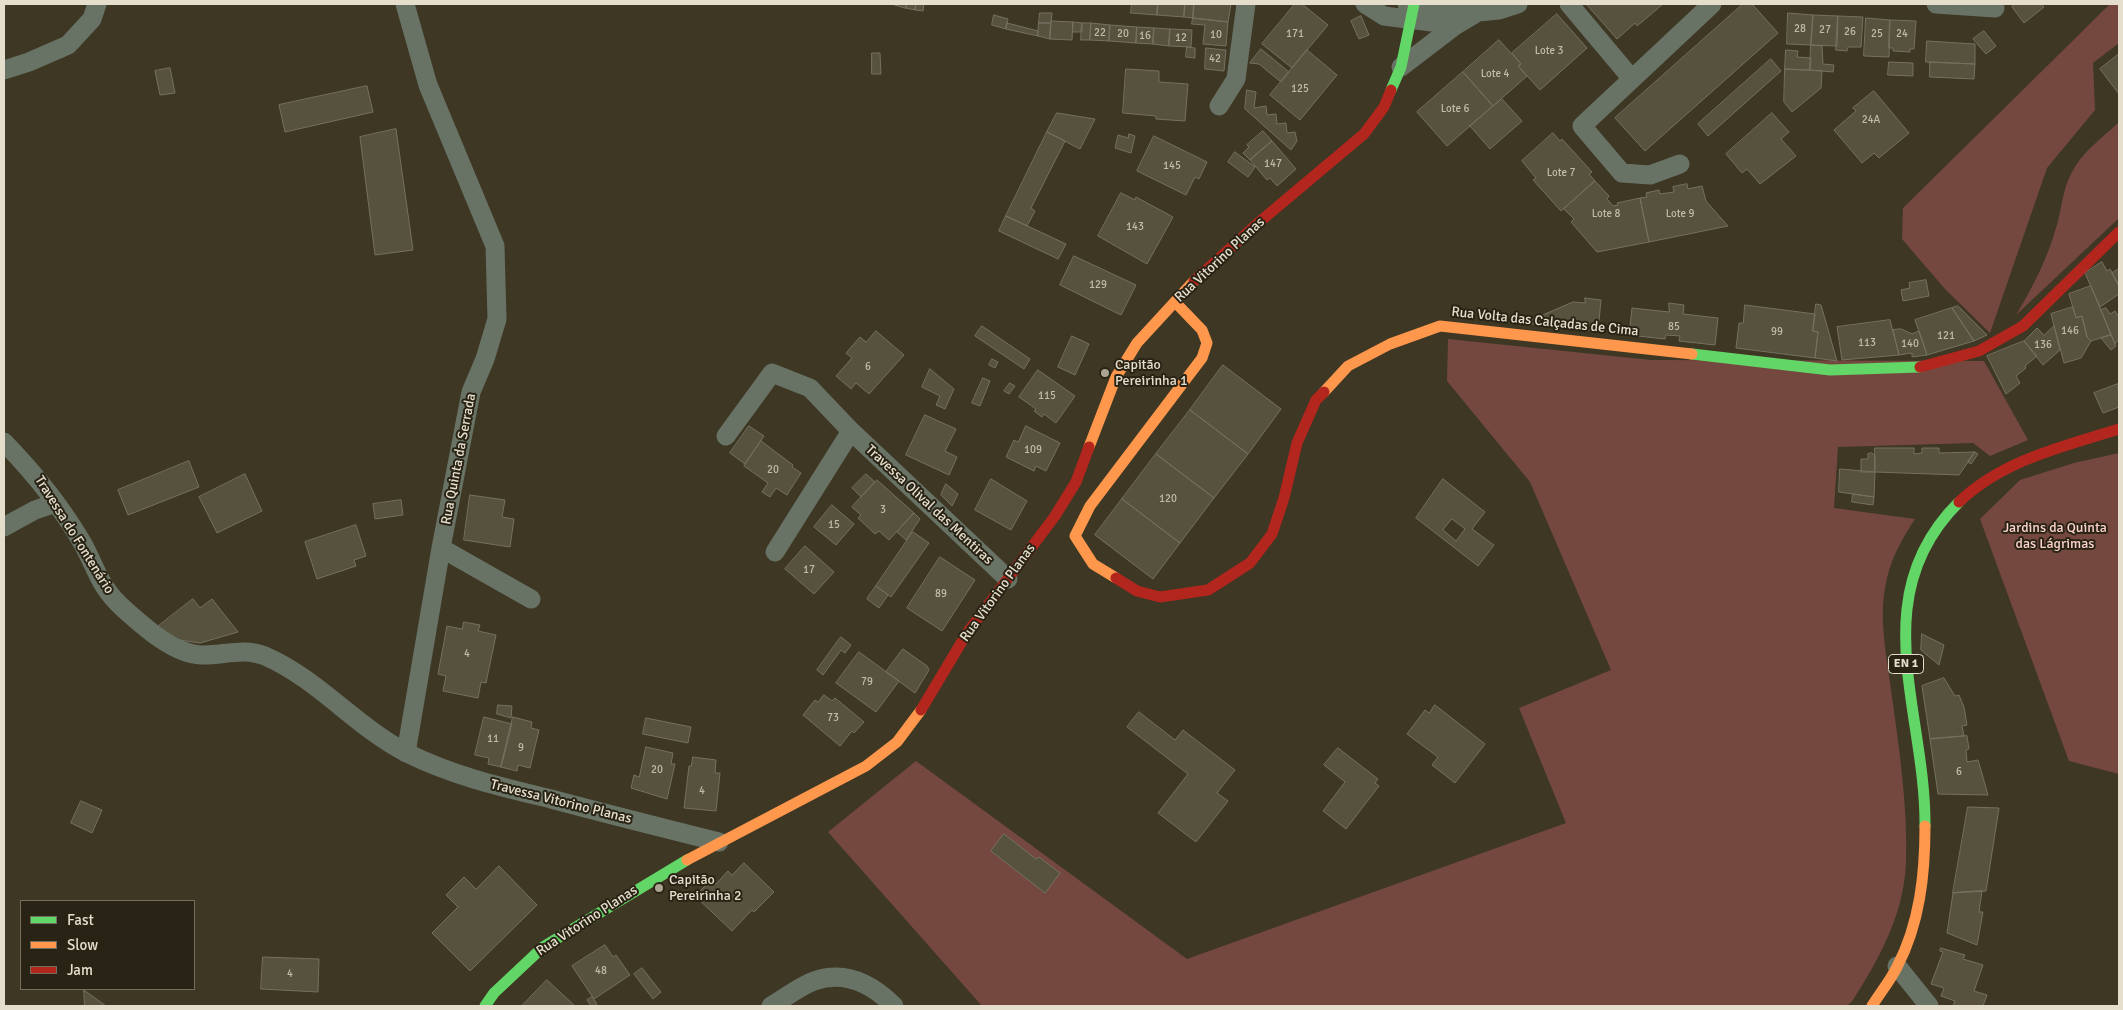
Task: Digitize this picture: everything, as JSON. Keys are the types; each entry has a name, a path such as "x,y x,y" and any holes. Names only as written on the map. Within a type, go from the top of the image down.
{"street":[{"path":"4,70 29,62 68,45 92,20 97,4"},
{"name":"Rua Quinta da Serrada","path":"405,4 428,85 495,246 497,319 485,359 471,392 441,548 406,753"},
{"path":"1219,106 1236,79 1246,4"},
{"path":"1365,4 1384,16 1412,8 1474,8"},
{"name":"Rua Vitorino Planas","path":"1401,67 1456,25 1474,8 1499,10 1518,4"},
{"path":"1569,4 1632,79"},
{"path":"1680,164 1650,174 1622,174 1582,126 1712,4"},
{"path":"1936,4 1995,8"},
{"path":"1412,8 1456,25"},
{"name":"Rua Vitorino Planas","path":"485,1006 494,994 543,947 651,880 719,842 866,766 897,742 920,710 967,633 1055,516 1076,482 1116,377 1137,343 1199,275 1364,134 1384,107 1401,67 1412,8"},
{"name":"Rua Volta das Calçadas de Cima","path":"1175,302 1202,330 1206,343 1202,358 1090,506 1075,536 1093,564 1137,591 1160,597 1208,590 1250,563 1272,534 1284,498 1297,443 1316,400 1348,366 1390,344 1440,326 1830,370 1878,370 1924,367 1980,351 2023,326 2119,232"},
{"name":"Travessa Olival das Mentiras","path":"726,436 772,373 810,388 850,431 1008,579"},
{"name":"EN 1","path":"1872,1006 1897,966 1916,919 1924,872 1925,806 1903,642 1906,593 1917,559 1934,528 1961,499 1994,475 2037,455 2119,429"},
{"path":"775,552 850,431"},
{"name":"Travessa do Fontenário","path":"4,442 34,472 56,503 82,544 105,590 124,609 174,648 200,655 235,651 263,655 290,670 371,730 406,753"},
{"path":"4,527 35,510 56,503"},
{"path":"441,548 531,599"},
{"name":"Travessa Vitorino Planas","path":"406,753 462,777 719,842"},
{"path":"1897,966 1928,1006"},
{"path":"771,1006 814,981 841,977 864,982 882,994 894,1006"}],"green space":[{"path":"2110,4 2119,4 2119,43 2093,63 2095,110 2047,168 1990,333 1945,289 1902,239 1903,208"},
{"path":"2119,122 2119,218 2016,315 2044,262 2058,221 2066,186 2072,172 2087,151"},
{"path":"1448,339 1651,360 1984,361 2028,440 1990,456 1973,443 1838,447 1834,508 1915,519 1900,543 1889,569 1883,601 1884,639 1904,798 1906,864 1904,883 1895,919 1881,952 1853,1000 1847,1006 982,1006 828,832 916,761 1187,959 1566,823 1519,708 1611,670 1530,482 1447,381"},
{"name":"Jardins da Quinta das Lágrimas","path":"2119,453 2119,774 2069,761 1980,519 2020,480 2074,463"}],"building":[{"path":"892,4 907,4 906,8"},
{"path":"907,4 916,4 915,10 906,8"},
{"path":"916,4 924,4 923,11 915,10"},
{"path":"1132,4 1158,4 1157,15 1131,13"},
{"path":"1158,4 1185,4 1184,17 1157,15"},
{"path":"1185,4 1194,4 1193,18 1184,17"},
{"path":"1194,4 1231,4 1228,22 1193,18"},
{"path":"1295,4 1302,4 1328,25 1292,68 1262,44"},
{"path":"1588,4 1663,4 1637,26 1635,23 1617,39"},
{"path":"1743,4 1752,4 1778,33 1645,151 1615,118"},
{"path":"2016,4 2041,4 2044,7 2024,23 2012,7"},
{"path":"1040,13 1052,13 1051,23 1039,23"},
{"path":"1788,13 1813,15 1811,45 1787,44"},
{"path":"1557,14 1587,48 1540,90 1518,66 1521,64 1512,53"},
{"path":"994,15 1008,19 1006,29 992,25"},
{"path":"1813,15 1838,16 1837,46 1811,45"},
{"path":"1361,16 1369,35 1359,39 1351,21"},
{"path":"1838,16 1863,17 1861,47 1848,47 1847,51 1836,50"},
{"path":"1193,18 1228,22 1226,46 1203,44 1205,25 1192,24"},
{"path":"1866,18 1890,20 1889,57 1864,56"},
{"path":"1890,20 1916,21 1914,49 1910,49 1910,52 1893,51 1893,48 1889,48"},
{"path":"1051,21 1073,22 1072,40 1050,39"},
{"path":"1073,22 1082,23 1082,32 1073,32"},
{"path":"1007,23 1038,31 1038,36 1006,29"},
{"path":"1039,23 1051,23 1050,39 1038,36"},
{"path":"1082,23 1091,23 1090,40 1081,40"},
{"path":"1091,23 1110,25 1109,41 1090,40"},
{"path":"1110,25 1137,27 1136,43 1109,41"},
{"path":"1137,27 1154,28 1153,44 1136,43"},
{"path":"1154,28 1170,29 1169,46 1153,44"},
{"path":"1170,29 1192,30 1191,47 1169,46"},
{"path":"1984,31 1996,46 1986,54 1973,39"},
{"path":"1499,40 1521,64 1518,66 1527,76 1493,106 1463,72"},
{"path":"1927,41 1975,44 1975,64 1926,62"},
{"path":"1811,45 1822,46 1823,64 1834,65 1833,72 1810,70"},
{"path":"1187,47 1195,48 1195,58 1186,57"},
{"path":"1206,48 1226,50 1224,71 1205,69"},
{"path":"1261,49 1289,72 1281,82 1259,64 1250,63"},
{"path":"1307,50 1337,75 1300,120 1270,95"},
{"path":"1786,50 1798,51 1797,57 1811,58 1810,70 1785,69"},
{"path":"872,53 880,53 881,74 872,74"},
{"path":"2119,54 2119,94 2100,69"},
{"path":"1771,59 1781,71 1708,136 1698,124"},
{"path":"1889,62 1913,63 1913,76 1888,75"},
{"path":"1930,62 1975,64 1974,79 1930,77"},
{"path":"170,68 175,93 160,95 155,71"},
{"path":"1126,69 1159,71 1159,82 1188,84 1185,121 1156,119 1156,116 1123,113"},
{"path":"1785,69 1822,71 1821,88 1792,112 1784,102"},
{"path":"1463,72 1493,106 1447,146 1417,112"},
{"path":"367,86 373,112 285,132 279,105"},
{"path":"1247,90 1256,92 1254,108 1266,106 1267,115 1276,114 1277,124 1286,123 1287,133 1295,132 1297,141 1291,150 1245,109"},
{"path":"1874,91 1909,133 1879,158 1874,153 1862,163 1834,130 1856,111 1853,108"},
{"path":"1502,99 1522,121 1490,149 1470,126"},
{"path":"1057,113 1095,119 1080,149 1047,132"},
{"path":"1772,113 1789,132 1781,139 1796,156 1760,184 1747,169 1742,173 1726,154"},
{"path":"396,129 413,250 375,255 360,137"},
{"path":"1263,131 1272,141 1250,160 1243,153 1249,147 1247,145"},
{"path":"1047,132 1065,141 1031,208 1035,211 1027,226 1006,216"},
{"path":"1553,133 1560,141 1562,139 1592,172 1589,174 1595,181 1561,211 1533,180 1536,178 1522,161"},
{"path":"1129,134 1135,136 1131,153 1115,148 1118,135 1128,138"},
{"path":"1154,136 1207,162 1199,179 1195,177 1186,195 1137,171"},
{"path":"1272,141 1296,169 1277,186 1270,178 1267,180 1250,160"},
{"path":"1235,152 1255,167 1248,177 1228,162"},
{"path":"1595,181 1609,196 1607,199 1613,206 1618,205 1617,203 1640,198 1649,242 1597,252 1571,222 1574,219 1564,209"},
{"path":"1687,184 1688,189 1702,186 1706,201 1728,226 1649,242 1640,198 1647,197 1646,193 1659,190 1660,194 1674,192 1673,187"},
{"path":"1121,193 1135,200 1136,197 1173,217 1147,264 1098,236"},
{"path":"1006,216 1066,244 1058,259 999,231"},
{"path":"1074,256 1136,285 1121,315 1060,285"},
{"path":"2102,262 2107,271 2110,269 2119,286 2119,294 2100,307 2085,273"},
{"path":"2119,269 2119,286 2112,273"},
{"path":"1926,280 1929,296 1903,301 1901,290 1910,288 1909,283"},
{"path":"2091,286 2111,335 2091,341 2087,337 2082,316 2076,318 2069,294"},
{"path":"1585,298 1601,300 1598,331 1524,323 1573,302 1585,303"},
{"path":"1669,303 1684,305 1683,314 1718,318 1715,345 1679,341 1680,336 1666,335 1665,339 1629,335 1632,308 1669,312"},
{"path":"1816,304 1821,305 1837,361 1815,358 1818,332 1813,331"},
{"path":"1745,305 1815,314 1813,331 1818,332 1815,358 1736,348 1739,323 1743,323"},
{"path":"1958,306 1987,335 1974,341 1952,308"},
{"path":"2073,307 2076,318 2082,316 2087,337 2091,341 2081,358 2064,363 2051,314"},
{"path":"1952,308 1974,341 1927,355 1915,320"},
{"path":"2106,308 2110,314 2115,311 2119,317 2119,339 2115,344 2101,310"},
{"path":"1890,320 1899,355 1842,360 1837,327"},
{"path":"982,326 1030,359 1024,369 975,336"},
{"path":"2054,326 2060,350 2043,365 2024,341 2037,328 2044,335"},
{"path":"1901,329 1912,334 1919,331 1927,355 1912,357 1912,353 1899,355 1893,330"},
{"path":"876,331 904,355 869,394 856,383 851,389 836,376 852,358 846,353 860,337 866,342"},
{"path":"2111,335 2116,346 2111,350 2101,338"},
{"path":"1072,336 1089,344 1075,375 1058,367"},
{"path":"2024,341 2037,356 2016,376 2020,383 2006,394 1987,356"},
{"path":"992,359 998,362 995,368 989,365"},
{"path":"1223,365 1281,409 1248,454 1190,410"},
{"path":"930,369 954,389 945,409 936,405 940,396 922,387"},
{"path":"1038,370 1075,396 1056,423 1044,414 1042,417 1034,411 1036,409 1019,397"},
{"path":"983,378 990,381 980,406 972,403"},
{"path":"1010,383 1015,386 1009,394 1004,391"},
{"path":"2118,384 2119,407 2103,413 2094,393"},
{"path":"1190,410 1248,454 1214,498 1156,454"},
{"path":"925,415 956,429 945,451 957,457 949,475 906,455"},
{"path":"749,426 764,436 745,464 730,453"},
{"path":"1026,426 1060,443 1046,471 1036,466 1034,471 1006,457 1014,440 1018,442"},
{"path":"761,441 801,473 787,495 776,488 770,497 762,492 768,483 744,466"},
{"path":"1875,448 1914,448 1914,454 1922,453 1922,448 1939,448 1939,453 1975,452 1959,475 1875,472"},
{"path":"1975,452 1978,454 1971,464 1968,462"},
{"path":"1872,453 1875,456 1875,472 1861,472 1861,459 1868,459 1868,454"},
{"path":"1156,454 1214,498 1180,543 1122,499"},
{"path":"189,461 199,487 128,515 118,490"},
{"path":"1840,469 1875,472 1874,497 1839,492"},
{"path":"245,474 262,511 217,533 199,497"},
{"path":"866,474 875,482 861,497 852,488"},
{"path":"991,479 1027,501 1011,530 975,510"},
{"path":"1443,479 1485,512 1472,529 1494,545 1478,566 1416,518","holes":["1452,519 1465,529 1456,541 1443,530"]},
{"path":"877,480 914,513 889,540 879,531 875,534 858,518 861,515 852,507"},
{"path":"946,484 958,494 952,506 941,495"},
{"path":"1853,494 1874,497 1873,505 1852,502"},
{"path":"470,495 505,500 502,517 514,519 510,547 464,540"},
{"path":"1122,499 1180,543 1153,579 1095,535"},
{"path":"401,500 403,515 375,519 373,504"},
{"path":"832,505 854,524 836,545 814,527"},
{"path":"914,513 920,519 906,540 897,532"},
{"path":"356,525 366,556 354,560 356,566 317,579 305,542"},
{"path":"913,532 929,543 891,597 876,586"},
{"path":"805,546 834,572 814,594 785,569"},
{"path":"940,557 975,580 942,631 907,608"},
{"path":"876,586 888,595 879,608 867,599"},
{"path":"193,599 200,608 212,599 238,632 200,643 172,639 156,628"},
{"path":"464,622 480,625 478,631 496,635 486,683 481,682 478,698 443,691 446,676 438,674 447,626 462,629"},
{"path":"1922,634 1944,645 1939,665 1921,650"},
{"path":"841,637 851,645 845,653 841,650 823,675 817,670"},
{"path":"903,649 927,666 929,670 915,693 886,672"},
{"path":"859,652 899,681 876,712 836,683"},
{"path":"1944,678 1955,696 1959,695 1964,707 1967,725 1962,726 1964,736 1930,739 1922,686"},
{"path":"824,695 832,701 835,698 864,722 854,733 852,731 840,746 803,715 815,700 818,702"},
{"path":"498,705 512,706 511,718 497,714"},
{"path":"1435,705 1485,744 1455,783 1432,765 1438,757 1407,734 1425,710 1429,713"},
{"path":"1139,712 1175,740 1183,730 1235,770 1217,793 1228,801 1196,842 1158,813 1188,774 1127,727"},
{"path":"484,717 512,724 501,767 488,764 489,758 475,755"},
{"path":"513,717 532,722 531,728 539,730 530,768 518,765 517,771 501,767"},
{"path":"646,718 691,727 688,743 643,734"},
{"path":"1967,736 1969,749 1966,750 1967,762 1978,760 1988,795 1938,794 1930,739"},
{"path":"646,747 673,753 671,764 675,764 667,799 631,788 634,775 639,777"},
{"path":"1338,748 1378,779 1375,783 1379,786 1346,829 1323,811 1345,782 1324,765"},
{"path":"693,757 716,760 715,773 720,773 716,811 684,808 689,766 691,766"},
{"path":"81,801 102,810 92,833 71,823"},
{"path":"1968,807 1999,808 1986,891 1953,893"},
{"path":"1004,834 1036,859 1039,857 1060,873 1045,893 991,851"},
{"path":"744,863 774,892 754,912 752,910 732,931 695,896 711,880 716,884 728,871 732,875"},
{"path":"499,866 537,905 470,971 432,933 458,907 446,895 464,877 476,889"},
{"path":"1982,891 1979,912 1983,912 1977,945 1947,933 1953,893"},
{"path":"605,945 613,957 616,955 630,975 594,999 572,966"},
{"path":"1941,948 1965,955 1963,959 1983,965 1974,991 1987,995 1983,1006 1953,1006 1955,1001 1941,996 1944,988 1931,984 1943,952 1940,951"},
{"path":"263,957 319,959 318,992 261,989"},
{"path":"642,968 661,992 653,999 634,974"},
{"path":"547,980 575,1006 522,1006"},
{"path":"84,990 106,1006 85,1006"},
{"path":"592,997 597,1004 594,1006 591,1006 587,1000"}],"traffic: fast":[{"path":"1391,90 1401,67 1414,4"},
{"path":"1692,354 1830,370 1920,367"},
{"path":"1925,826 1923,783 1906,657 1906,616 1913,577 1930,539 1959,502"},
{"path":"485,1006 494,993 543,947 687,860"}],"traffic: slow":[{"path":"1089,447 1116,377 1137,343 1194,281"},
{"path":"1116,578 1093,564 1075,536 1090,506 1202,358 1207,343 1202,330 1175,302"},
{"path":"1324,392 1348,366 1390,344 1440,326 1692,354"},
{"path":"687,860 866,766 897,742 921,710"},
{"path":"1872,1006 1894,972 1911,933 1920,898 1925,826"}],"traffic: jam":[{"path":"1194,281 1257,224 1364,134 1384,107 1391,90"},
{"path":"1920,367 1979,351 2023,326 2119,232"},
{"path":"1116,578 1137,591 1160,597 1208,590 1250,563 1272,534 1284,498 1297,443 1316,400 1324,392"},
{"path":"1959,502 1995,475 2014,465 2034,456 2119,429"},
{"path":"921,710 967,633 1055,516 1076,482 1089,447"}],"place":[{"name":"Capitão Pereirinha 1","path":"1105,373"},
{"name":"Capitão Pereirinha 2","path":"659,888"}]}
